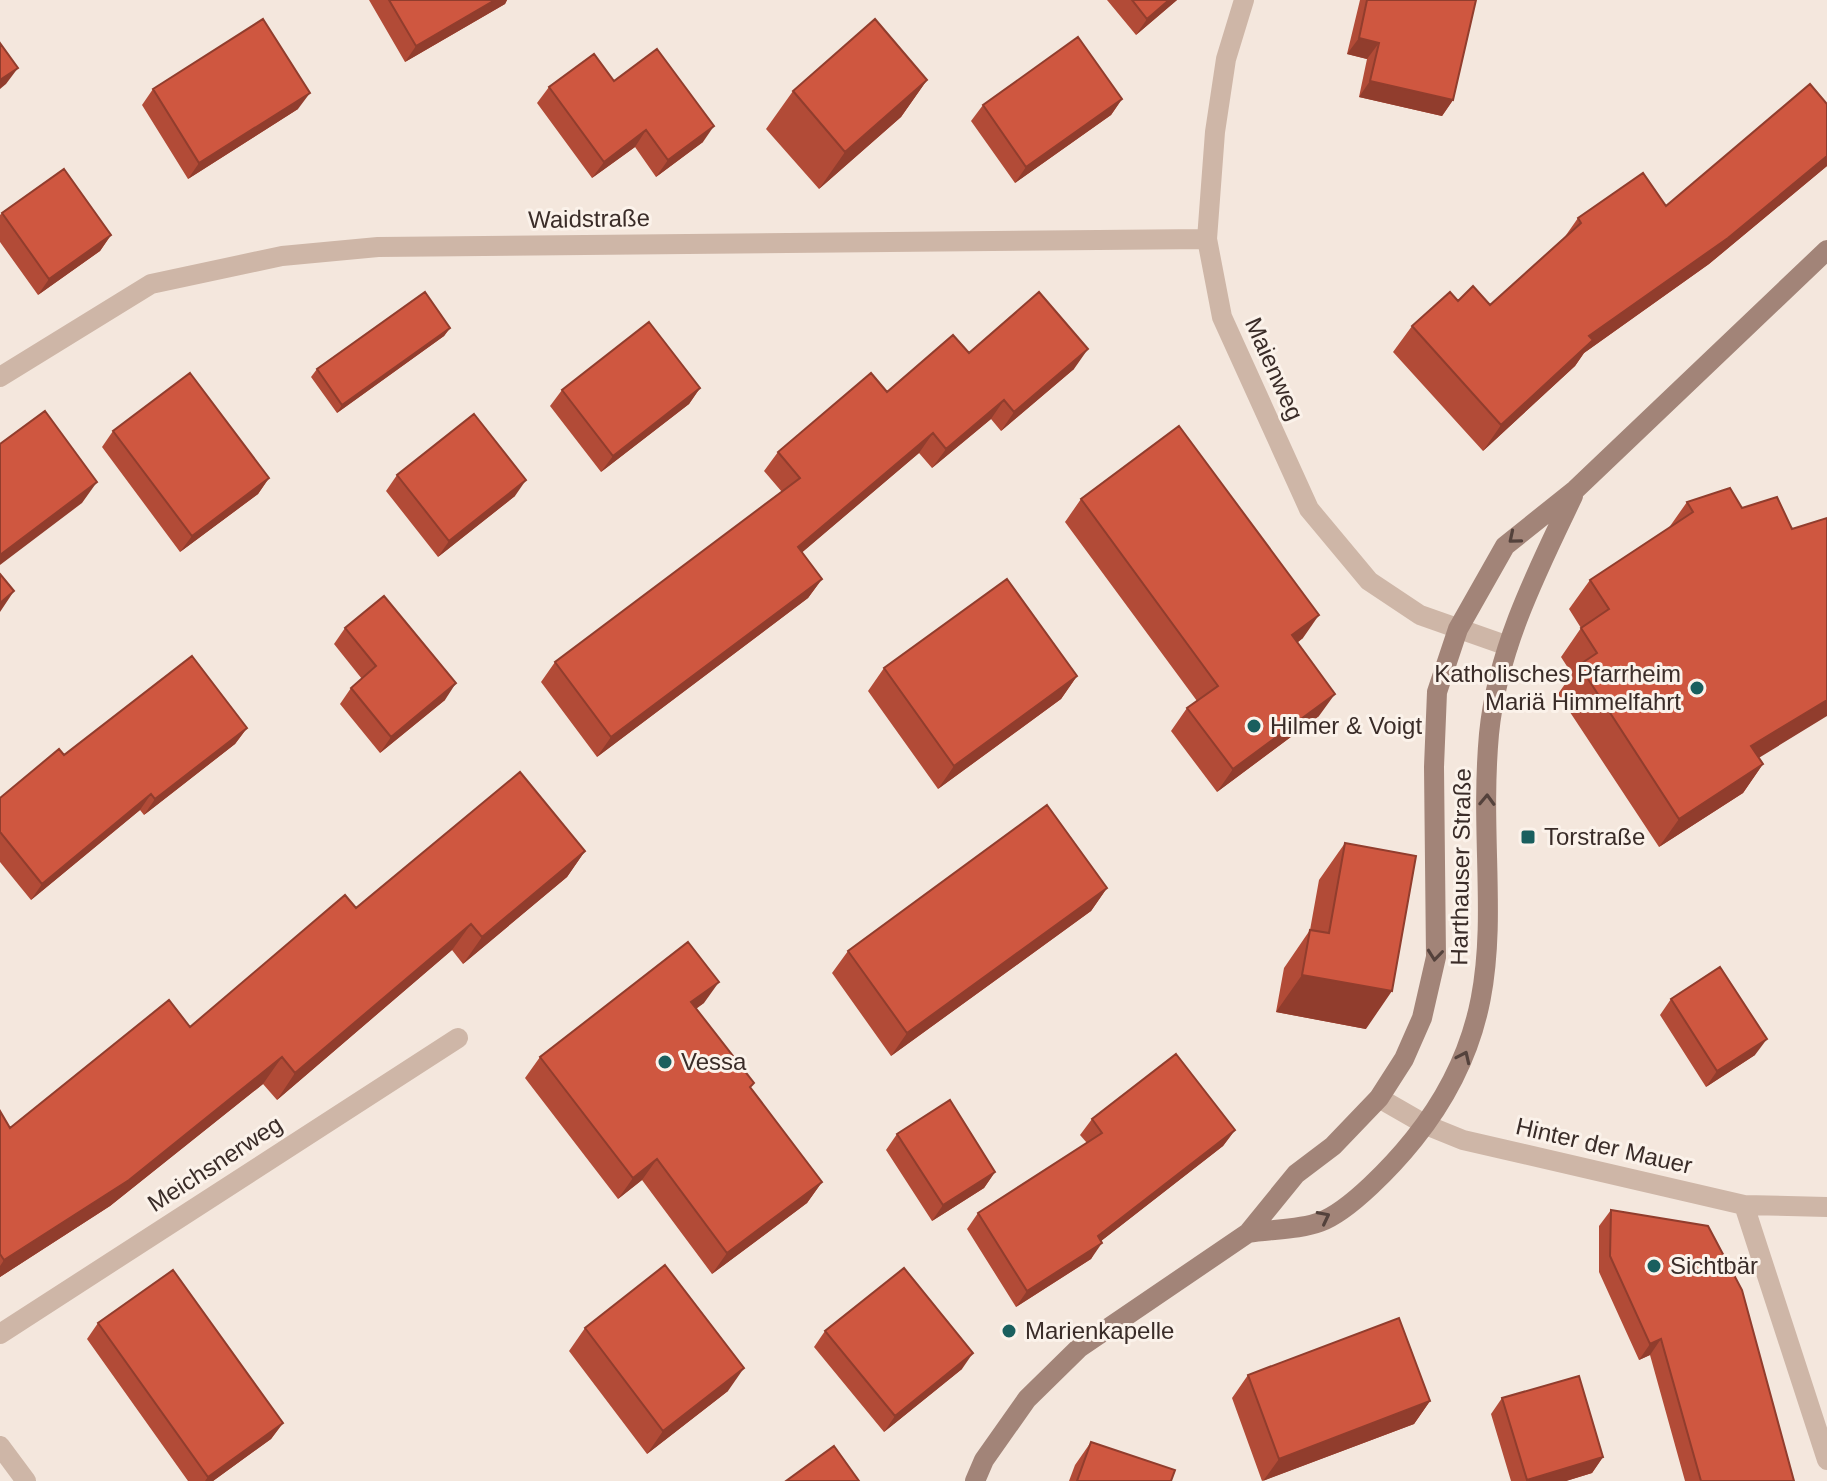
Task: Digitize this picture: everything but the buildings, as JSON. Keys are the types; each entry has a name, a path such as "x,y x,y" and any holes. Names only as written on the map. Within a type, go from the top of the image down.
{"street":[{"name":"Maienweg","path":"1244,0 1226,59 1215,132 1207,239 1222,317 1309,509 1369,581 1420,615 1508,646"},
{"name":"Waidstraße","path":"0,377 151,284 282,256 378,247 1207,239"},
{"name":"Harthauser Straße","path":"975,1481 984,1460 1027,1399 1079,1348 1248,1233 1296,1174 1333,1146 1379,1098 1404,1059 1422,1018 1436,957 1434,767 1437,692 1458,629 1505,546 1575,490 1827,250"},
{"name":"Harthauser Straße","path":"1248,1233 1321,1222 1386,1175 1426,1125 1449,1089 1473,1037 1485,989 1489,937 1489,732 1508,646 1575,490"},
{"name":"Meichsnerweg","path":"0,1334 458,1038"},
{"name":"Hinter der Mauer","path":"1379,1098 1426,1125 1463,1140 1744,1205 1827,1207"},
{"path":"1744,1205 1827,1460"},
{"path":"0,1446 26,1481"}],"place":[{"name":"Katholisches Pfarrheim Mariä Himmelfahrt","path":"1697,688"},
{"name":"Hilmer & Voigt","path":"1254,726"},
{"name":"Torstraße","path":"1528,837"},
{"name":"Vessa","path":"665,1062"},
{"name":"Sichtbär","path":"1654,1266"},
{"name":"Marienkapelle","path":"1009,1331"}]}
